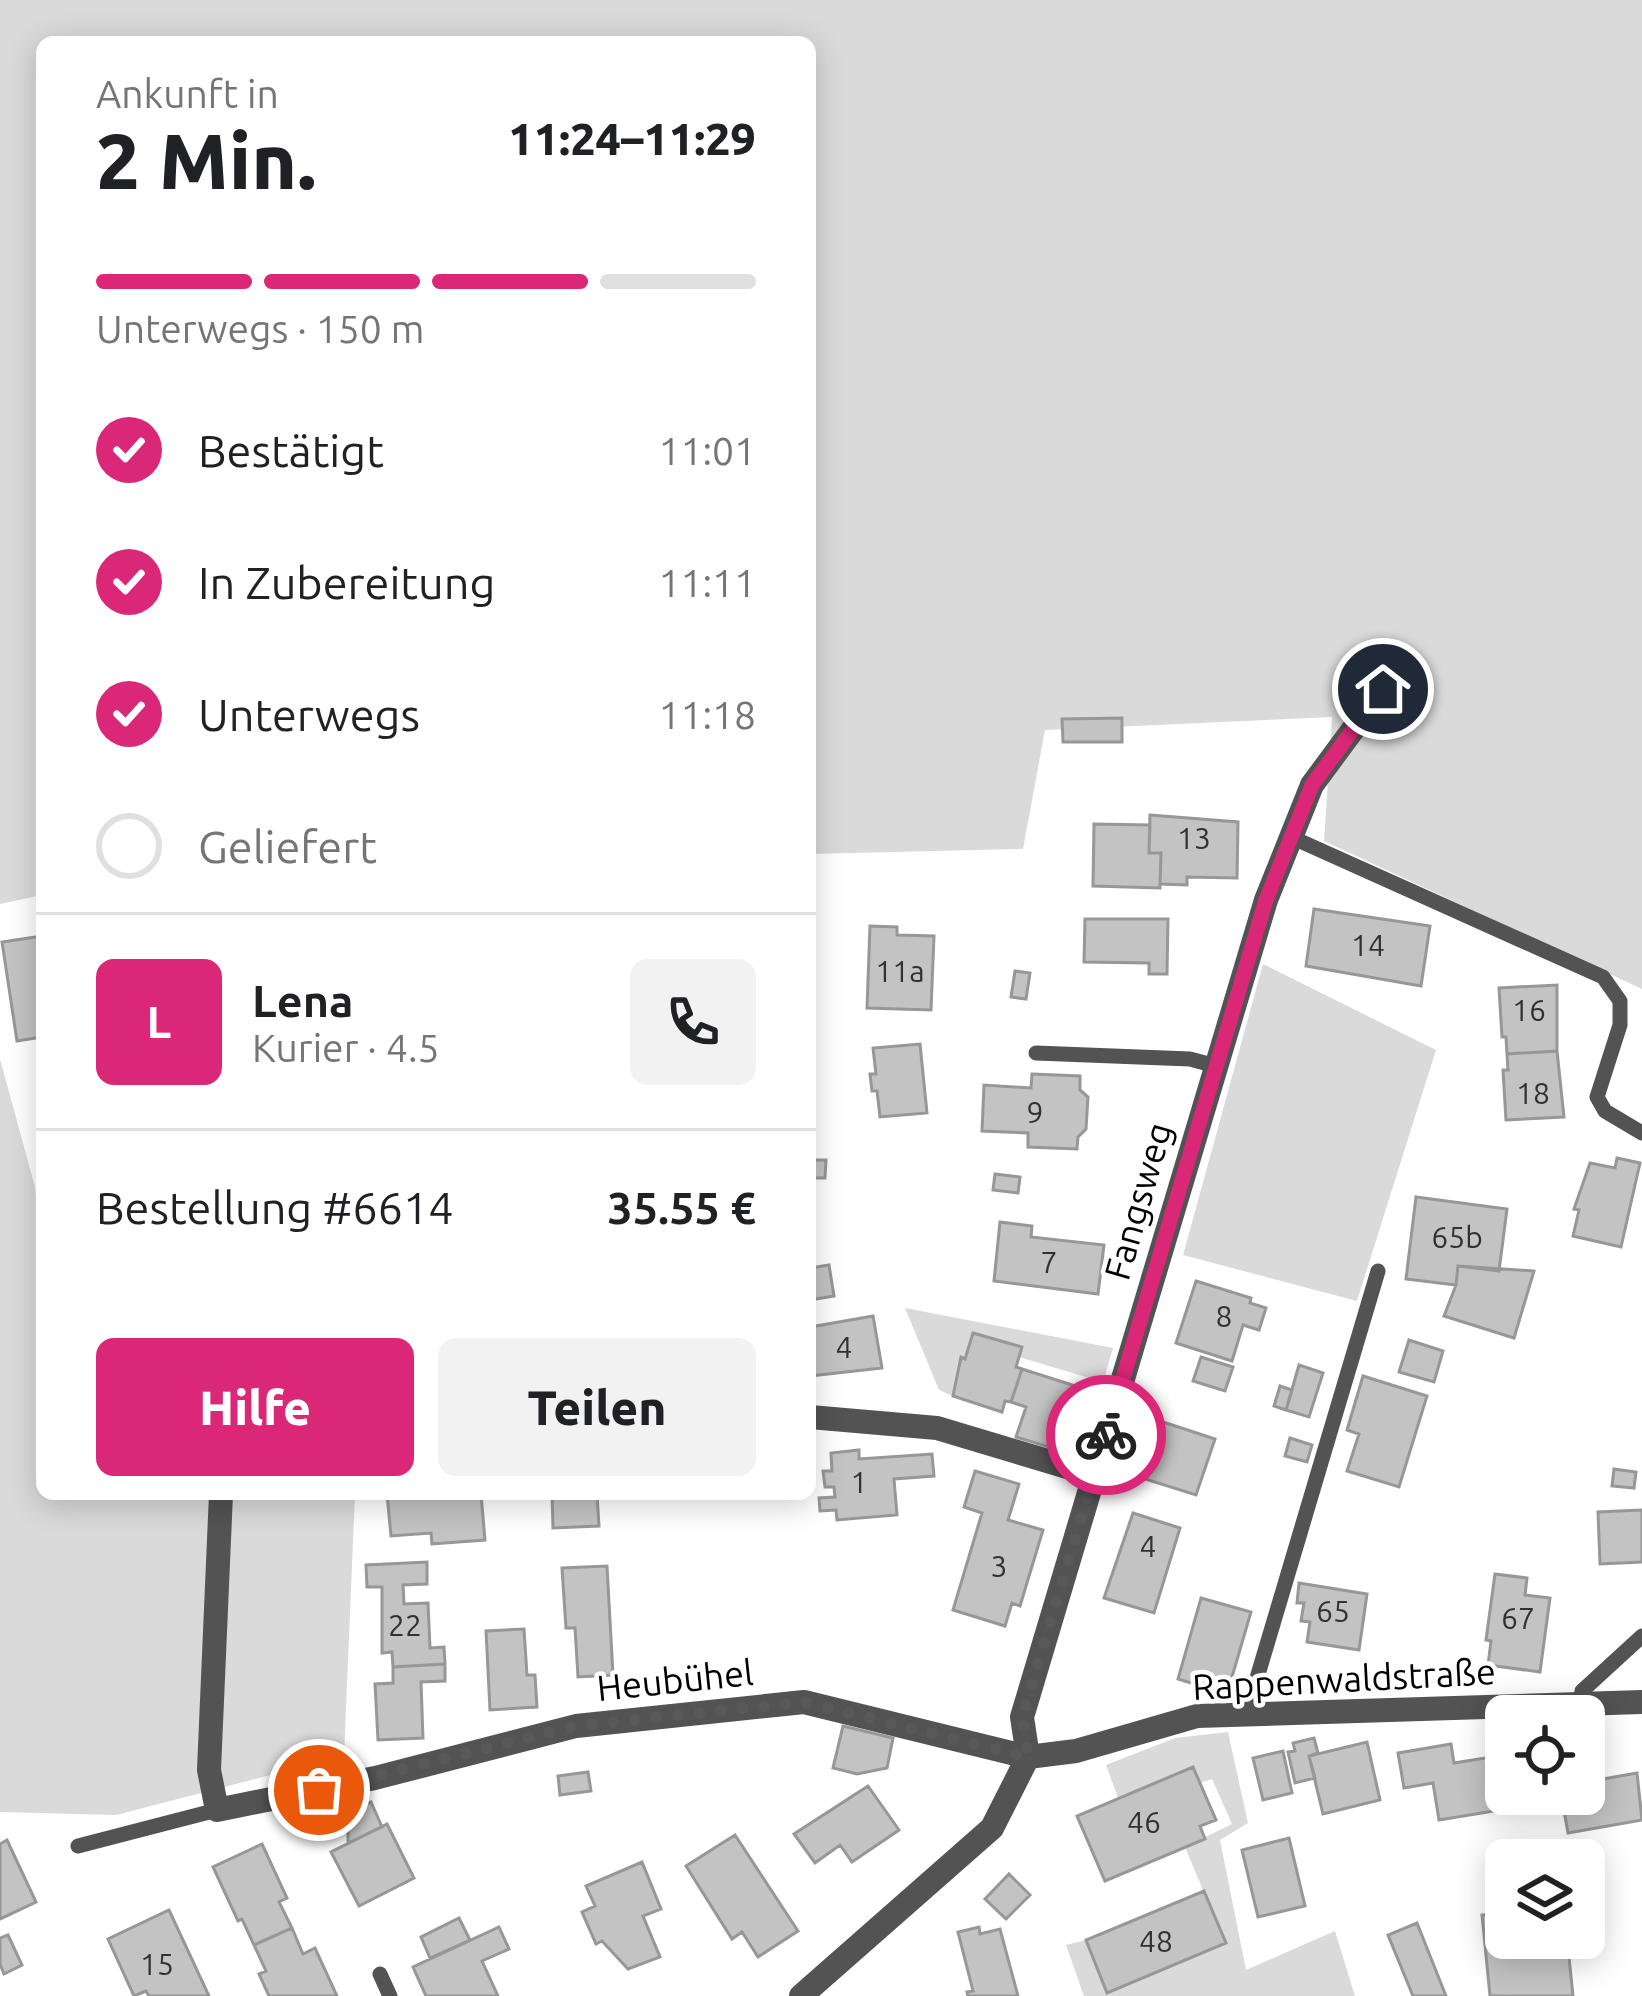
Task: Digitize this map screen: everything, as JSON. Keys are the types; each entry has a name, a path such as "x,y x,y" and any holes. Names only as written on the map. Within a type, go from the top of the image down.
{"street":[{"name":"Fangsweg","path":"1028,1757 1022,1717 1266,900 1312,785 1383,689"},
{"path":"816,1418 937,1428 1094,1475"},
{"path":"217,1810 209,1770 221,1500"},
{"name":"Heubühel","path":"217,1810 375,1778 575,1726 804,1702 1028,1757"},
{"name":"Rappenwaldstraße","path":"1605,1704 1642,1702"},
{"name":"Rappenwaldstraße","path":"1028,1757 1076,1751 1197,1716 1485,1709"},
{"path":"801,1996 992,1828 1028,1757"}],"lane":[{"path":"1291,837 1603,977 1620,1001 1620,1025 1598,1096 1604,1111 1642,1133"},
{"path":"1036,1053 1190,1059 1216,1066"},
{"path":"1246,1715 1378,1271"},
{"path":"1581,1695 1642,1636"},
{"path":"79,1846 217,1810"},
{"path":"380,1974 390,1996"}],"shaded area":[{"path":"0,0 1642,0 1642,989 1324,841 1332,717 1045,730 1023,849 816,854 816,36 36,36 36,896 0,904"},
{"path":"1263,964 1436,1050 1357,1301 1183,1255"},
{"path":"0,1059 36,1197 36,1500 355,1500 344,1756 116,1815 0,1812"},
{"path":"905,1308 1113,1348 1092,1420 1080,1417 1096,1380 1019,1357 1021,1347 974,1333 953,1396 939,1390"},
{"path":"1228,1732 1248,1823 1220,1840 1246,1970 1335,1931 1355,1996 1084,1996 1066,1945 1086,1940 1108,1993 1225,1943 1185,1847 1232,1824 1212,1779 1200,1783 1192,1767 1118,1798 1106,1765 1175,1738"}],"building":[{"path":"1122,718 1122,742 1063,742 1062,719"},
{"path":"1150,815 1238,822 1237,878 1187,877 1187,885 1160,884 1161,853 1149,853"},
{"path":"1094,824 1150,825 1149,853 1161,853 1160,888 1093,886"},
{"path":"1314,909 1430,926 1421,986 1306,966"},
{"path":"1085,919 1168,919 1167,974 1149,974 1149,963 1084,962"},
{"path":"870,926 897,927 897,935 934,936 931,1010 867,1008"},
{"path":"36,937 36,1038 17,1041 2,942"},
{"path":"1015,971 1030,973 1026,999 1011,997"},
{"path":"1557,985 1557,1051 1507,1054 1499,988"},
{"path":"920,1044 927,1113 880,1117 870,1074 876,1074 873,1048"},
{"path":"1557,1051 1564,1117 1506,1120 1503,1070 1508,1070 1507,1054"},
{"path":"1032,1074 1080,1076 1080,1090 1088,1097 1086,1129 1078,1137 1077,1149 1028,1147 1028,1133 982,1131 984,1085 1031,1088"},
{"path":"1617,1158 1640,1163 1621,1247 1573,1236 1579,1210 1574,1209 1590,1163 1615,1168"},
{"path":"816,1160 826,1160 825,1178 816,1178"},
{"path":"995,1174 1020,1177 1018,1193 993,1190"},
{"path":"1416,1197 1507,1209 1499,1271 1458,1266 1456,1285 1406,1279"},
{"path":"1000,1222 1032,1226 1031,1237 1104,1245 1098,1294 994,1281"},
{"path":"829,1265 834,1296 816,1299 816,1267"},
{"path":"1458,1266 1534,1271 1514,1338 1444,1316"},
{"path":"1196,1281 1251,1298 1250,1303 1266,1308 1259,1330 1243,1325 1232,1361 1176,1343"},
{"path":"873,1316 882,1368 816,1375 816,1326"},
{"path":"973,1333 1022,1347 1016,1367 1022,1369 1011,1402 1005,1401 1002,1412 953,1396 961,1357 965,1359"},
{"path":"1409,1340 1443,1351 1434,1382 1399,1372"},
{"path":"1201,1357 1233,1367 1225,1391 1193,1381"},
{"path":"1299,1365 1323,1373 1309,1417 1286,1410"},
{"path":"1022,1369 1085,1389 1076,1416 1080,1417 1065,1452 1016,1437 1026,1407 1011,1402"},
{"path":"1363,1376 1427,1396 1399,1487 1347,1471 1359,1434 1347,1430"},
{"path":"1280,1386 1292,1390 1286,1410 1274,1406"},
{"path":"1160,1421 1215,1439 1196,1495 1142,1478"},
{"path":"1290,1438 1312,1445 1307,1462 1285,1456"},
{"path":"859,1450 859,1459 932,1454 934,1476 894,1479 897,1515 837,1520 836,1510 820,1511 819,1498 835,1497 834,1487 825,1487 823,1471 832,1471 831,1453"},
{"path":"1614,1469 1636,1472 1634,1488 1612,1486"},
{"path":"975,1471 1019,1484 1008,1520 1043,1530 1020,1606 1012,1603 1005,1626 953,1610 982,1513 964,1507"},
{"path":"388,1500 482,1500 485,1540 432,1544 431,1533 391,1536"},
{"path":"552,1500 597,1500 599,1526 553,1528"},
{"path":"1642,1510 1642,1562 1600,1564 1598,1512"},
{"path":"1133,1513 1180,1528 1154,1613 1104,1598"},
{"path":"427,1562 427,1584 403,1585 404,1604 428,1603 430,1648 444,1647 445,1664 393,1667 392,1652 382,1653 382,1587 367,1587 366,1565"},
{"path":"607,1566 613,1675 578,1677 575,1628 566,1628 562,1568"},
{"path":"1495,1574 1527,1578 1525,1595 1550,1598 1540,1672 1488,1665 1491,1641 1486,1640"},
{"path":"1299,1583 1367,1594 1359,1650 1307,1642 1310,1622 1301,1621 1304,1603 1297,1603"},
{"path":"1201,1598 1251,1612 1227,1694 1178,1679"},
{"path":"524,1629 527,1675 535,1675 537,1707 490,1710 486,1631"},
{"path":"445,1664 445,1681 421,1682 423,1738 378,1740 375,1684 393,1683 393,1667"},
{"path":"843,1726 893,1738 887,1768 857,1774 833,1768"},
{"path":"1314,1738 1318,1753 1309,1756 1315,1778 1295,1783 1288,1752 1295,1751 1293,1743"},
{"path":"1367,1742 1380,1800 1323,1814 1309,1756"},
{"path":"1451,1744 1454,1763 1485,1758 1485,1812 1439,1820 1433,1783 1404,1788 1398,1753"},
{"path":"1283,1751 1292,1793 1263,1800 1253,1758"},
{"path":"1193,1767 1216,1820 1200,1826 1205,1839 1105,1881 1077,1816"},
{"path":"588,1772 591,1791 560,1795 558,1776"},
{"path":"1637,1773 1642,1820 1568,1833 1565,1815 1605,1815 1605,1779"},
{"path":"868,1786 899,1830 852,1862 840,1845 815,1863 794,1834"},
{"path":"371,1802 382,1827 348,1843 348,1811"},
{"path":"387,1824 414,1878 359,1906 331,1852"},
{"path":"735,1835 798,1931 758,1957 742,1932 732,1939 686,1866"},
{"path":"1289,1838 1305,1906 1258,1917 1242,1850"},
{"path":"7,1840 36,1902 0,1919 0,1844"},
{"path":"262,1844 287,1898 279,1902 292,1928 254,1945 213,1867"},
{"path":"642,1862 661,1909 643,1916 660,1957 628,1969 602,1941 596,1944 582,1912 595,1906 586,1886"},
{"path":"1009,1874 1030,1895 1006,1919 985,1899"},
{"path":"1204,1891 1226,1943 1107,1993 1086,1940"},
{"path":"169,1910 209,1996 149,1996 146,1991 134,1996 108,1939"},
{"path":"459,1918 470,1940 430,1958 421,1937"},
{"path":"1417,1923 1446,1996 1413,1996 1388,1935"},
{"path":"499,1927 509,1949 482,1961 498,1996 426,1996 413,1967"},
{"path":"979,1927 980,1934 1000,1929 1018,1996 968,1996 973,1991 958,1932"},
{"path":"292,1928 303,1954 315,1948 337,1996 269,1996 259,1974 266,1971 254,1945"},
{"path":"8,1935 22,1965 4,1974 0,1938"},
{"path":"1486,1959 1569,1959 1573,1996 1490,1996"}],"way so far":[{"path":"319,1790 575,1726 804,1702 1028,1757 1022,1717 1106,1435"}],"route":[{"path":"1106,1435 1266,900 1312,785 1383,689"}]}
